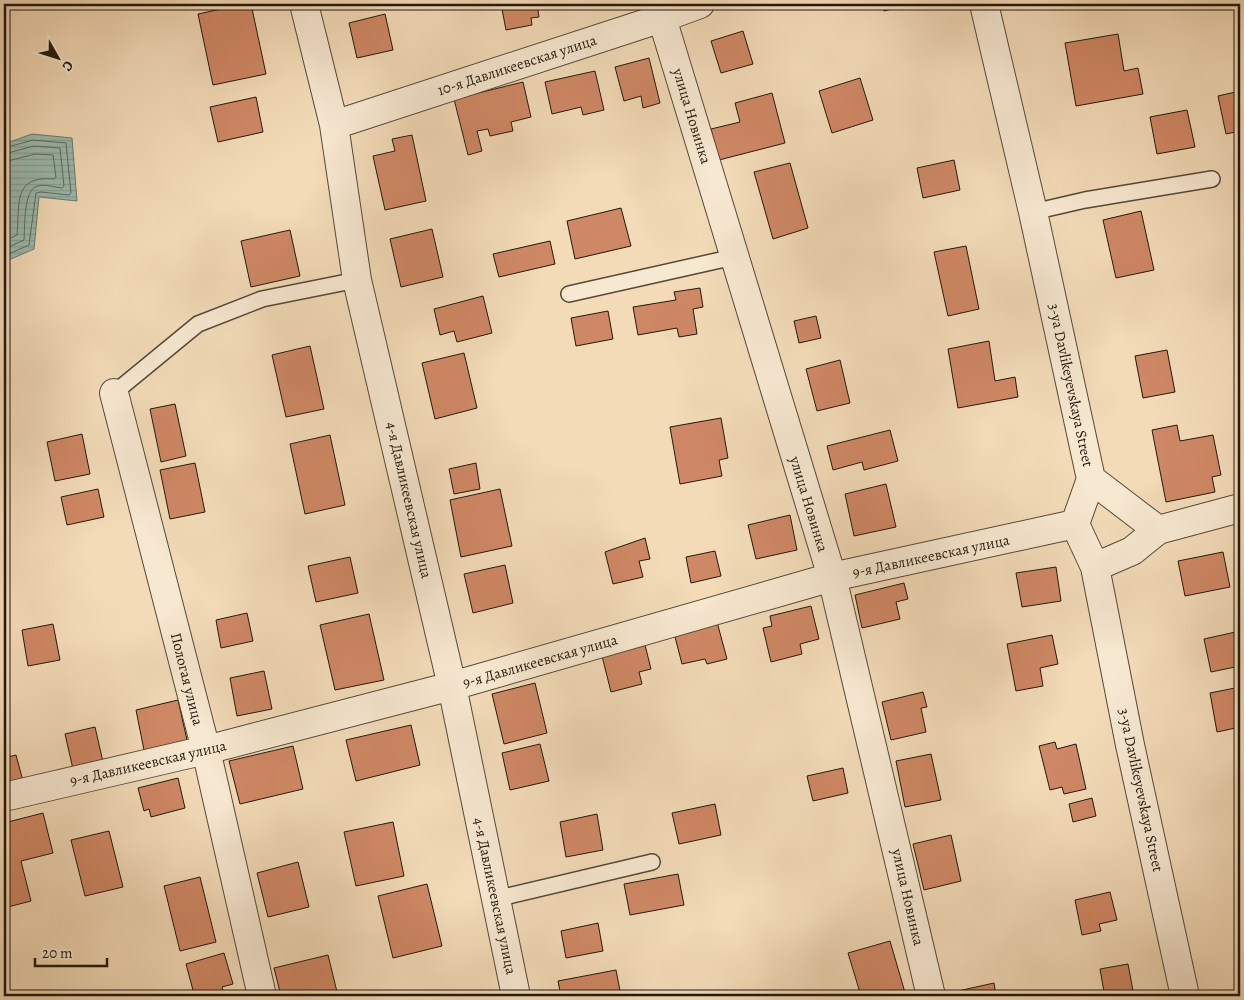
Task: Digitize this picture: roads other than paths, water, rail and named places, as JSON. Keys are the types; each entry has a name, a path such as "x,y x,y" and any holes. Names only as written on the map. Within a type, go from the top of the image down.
{"street":[{"name":"4-я Давликеевская улица","path":"304,4 334,125 357,280 452,686 516,996"},
{"name":"10-я Давликеевская улица","path":"334,125 700,4"},
{"name":"3-ya Davlikeyevskaya Street","path":"984,4 1033,212 1091,479 1075,524 1095,567 1130,744 1185,996"},
{"name":"улица Новинка","path":"662,18 832,577 932,996"},
{"name":"Пологая улица","path":"114,392 206,750 262,996"},
{"path":"1091,479 1158,530"},
{"path":"1095,567 1132,551 1158,530 1240,508"},
{"name":"9-я Давликеевская улица","path":"4,797 206,750 452,686 832,577 1075,524"}],"lane":[{"path":"1033,212 1085,200 1212,179"},
{"path":"569,294 734,257"},
{"path":"114,392 198,324 262,299 357,280"},
{"path":"495,899 652,862"}],"water":[{"path":"32,134 72,138 77,201 39,197 34,249 4,262 4,144"}]}
